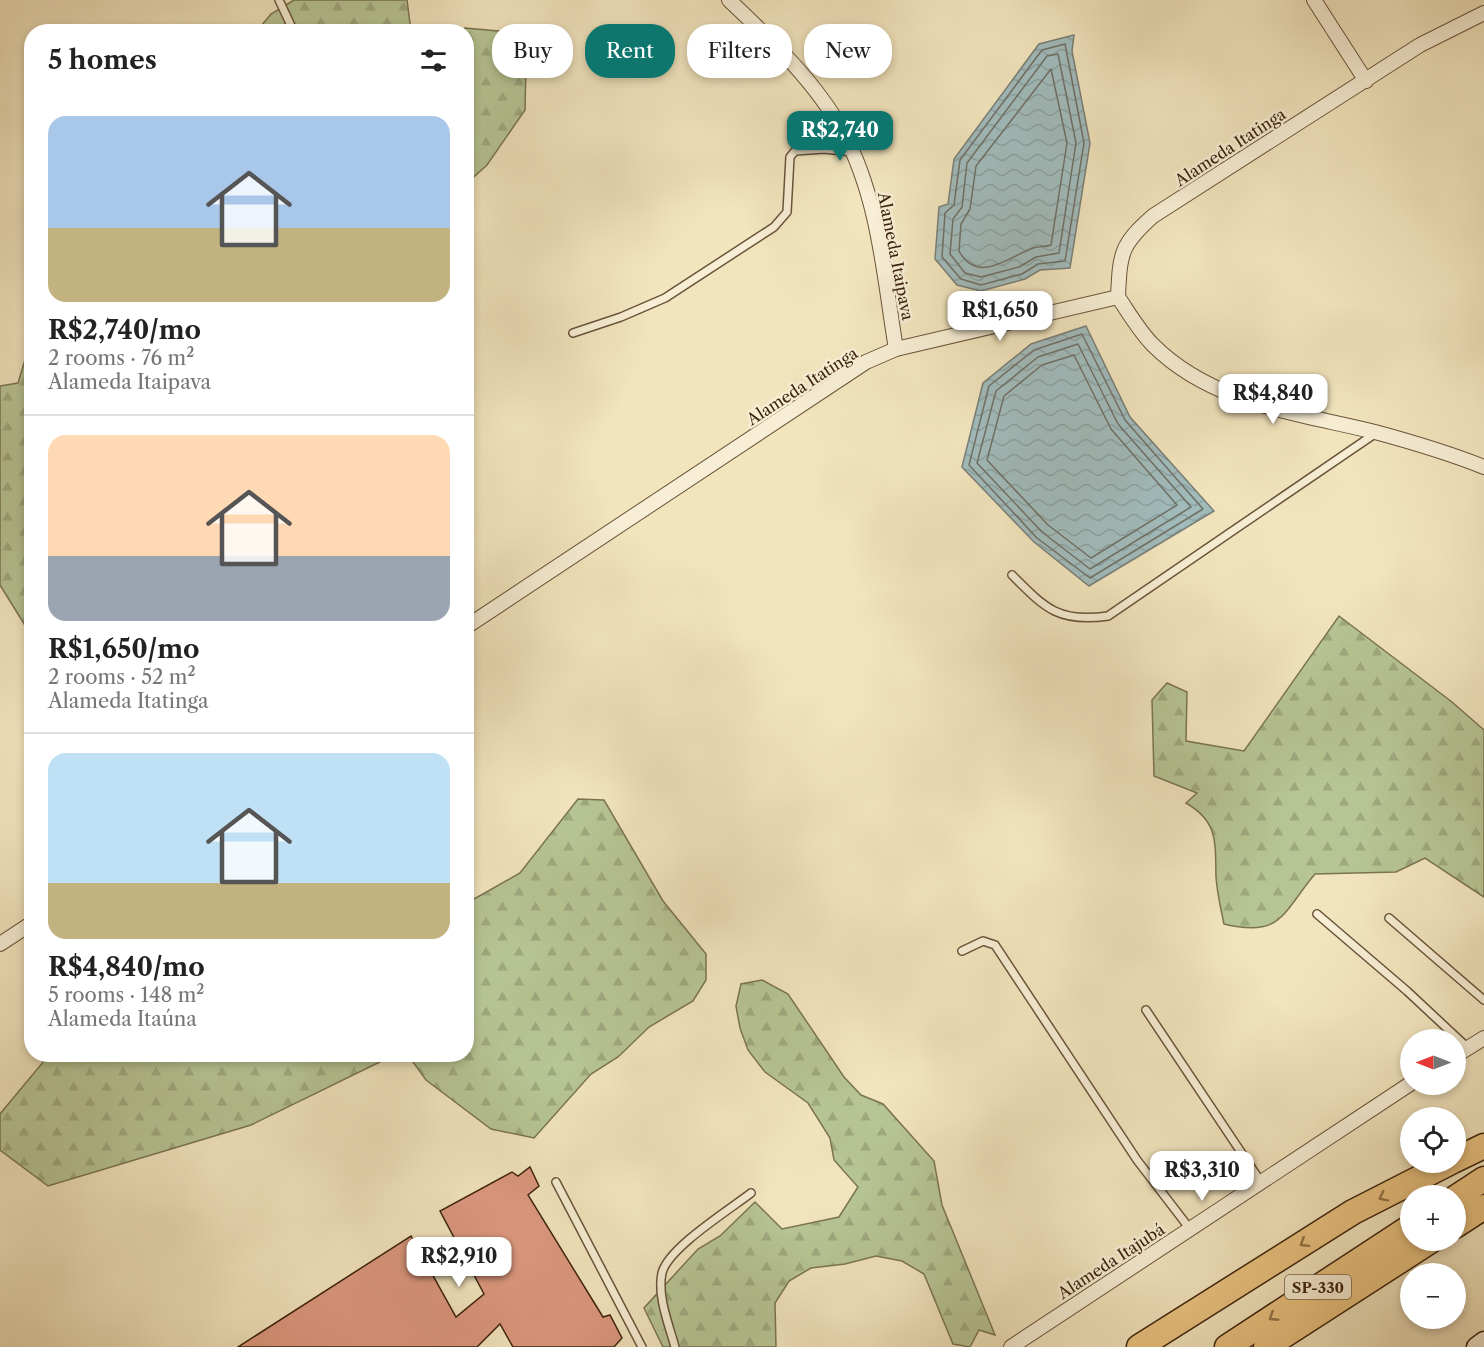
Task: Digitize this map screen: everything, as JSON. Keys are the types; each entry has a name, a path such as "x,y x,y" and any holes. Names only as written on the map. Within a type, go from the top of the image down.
{"highway":[{"path":"1466,1155 1484,1146"},
{"path":"1139,1347 1353,1212 1429,1173"},
{"path":"1466,1191 1484,1179"},
{"path":"1466,1219 1484,1208"},
{"name":"SP-330","path":"1227,1347 1400,1234"},
{"name":"SP-330","path":"1266,1347 1415,1251"},
{"path":"1283,1347 1341,1298"}],"street":[{"name":"Alameda Itaipava","path":"729,0 788,60 826,105 853,152 869,194 896,350"},
{"path":"1314,0 1366,81"},
{"name":"Alameda Itatinga","path":"474,622 866,362 896,350 1118,297 1120,264 1125,243 1136,231 1218,172 1420,45 1484,13"},
{"path":"1118,297 1152,345 1170,359 1218,388 1253,404 1377,433 1484,467"},
{"path":"0,944 24,928"},
{"path":"1468,1048 1484,1038"},
{"name":"Alameda Itajubá","path":"1011,1347 1400,1091"},
{"path":"1476,1347 1484,1341"}],"lane":[{"path":"279,0 290,24"},
{"path":"573,333 621,318 665,298 774,227 787,212 790,157 795,151 824,149 853,152"},
{"path":"1012,575 1041,604 1062,615 1084,620 1108,616 1377,433"},
{"path":"1317,914 1407,991 1468,1048"},
{"path":"1389,918 1484,1000"},
{"path":"962,951 983,940 995,945 1137,1160 1190,1230"},
{"path":"1146,1010 1261,1182"},
{"path":"556,1182 642,1347"},
{"path":"675,1347 662,1299 662,1273 680,1246 751,1193"}],"green space":[{"path":"294,0 407,0 410,24 263,24 271,14"},
{"path":"474,29 492,30 492,78 526,78 525,110 487,165 474,177"},
{"path":"24,363 24,624 0,585 0,386 18,383"},
{"path":"1339,616 1452,702 1484,730 1484,897 1425,858 1396,872 1315,874 1287,911 1270,925 1258,928 1224,924 1219,901 1213,834 1204,818 1186,803 1197,793 1154,776 1152,700 1167,683 1187,692 1186,741 1244,751"},
{"path":"578,799 604,800 663,901 706,954 706,980 693,1001 649,1027 618,1057 591,1074 534,1138 491,1129 426,1080 413,1062 474,1062 474,899 520,873"},
{"path":"762,980 788,994 844,1077 861,1095 883,1104 934,1161 942,1205 995,1335 979,1330 970,1347 953,1344 924,1274 902,1261 876,1256 845,1264 811,1268 789,1281 775,1303 776,1347 663,1347 644,1308 698,1249 720,1236 755,1202 782,1229 839,1217 858,1187 834,1160 830,1138 808,1103 765,1072 748,1050 740,1028 736,1006 741,984"},
{"path":"43,1062 380,1062 251,1125 48,1186 0,1150 0,1114"}],"water":[{"path":"1074,35 1072,51 1090,143 1070,268 1040,270 1025,279 981,291 957,285 935,259 939,207 948,204 954,159 1039,44"},
{"path":"1086,326 1130,417 1214,511 1089,586 1034,542 962,467 983,383 1031,344"}],"building":[{"path":"530,1167 539,1186 528,1195 603,1317 610,1315 622,1338 614,1347 513,1347 500,1324 477,1347 238,1347 411,1236 456,1317 484,1294 440,1211 512,1172 518,1176"}]}
